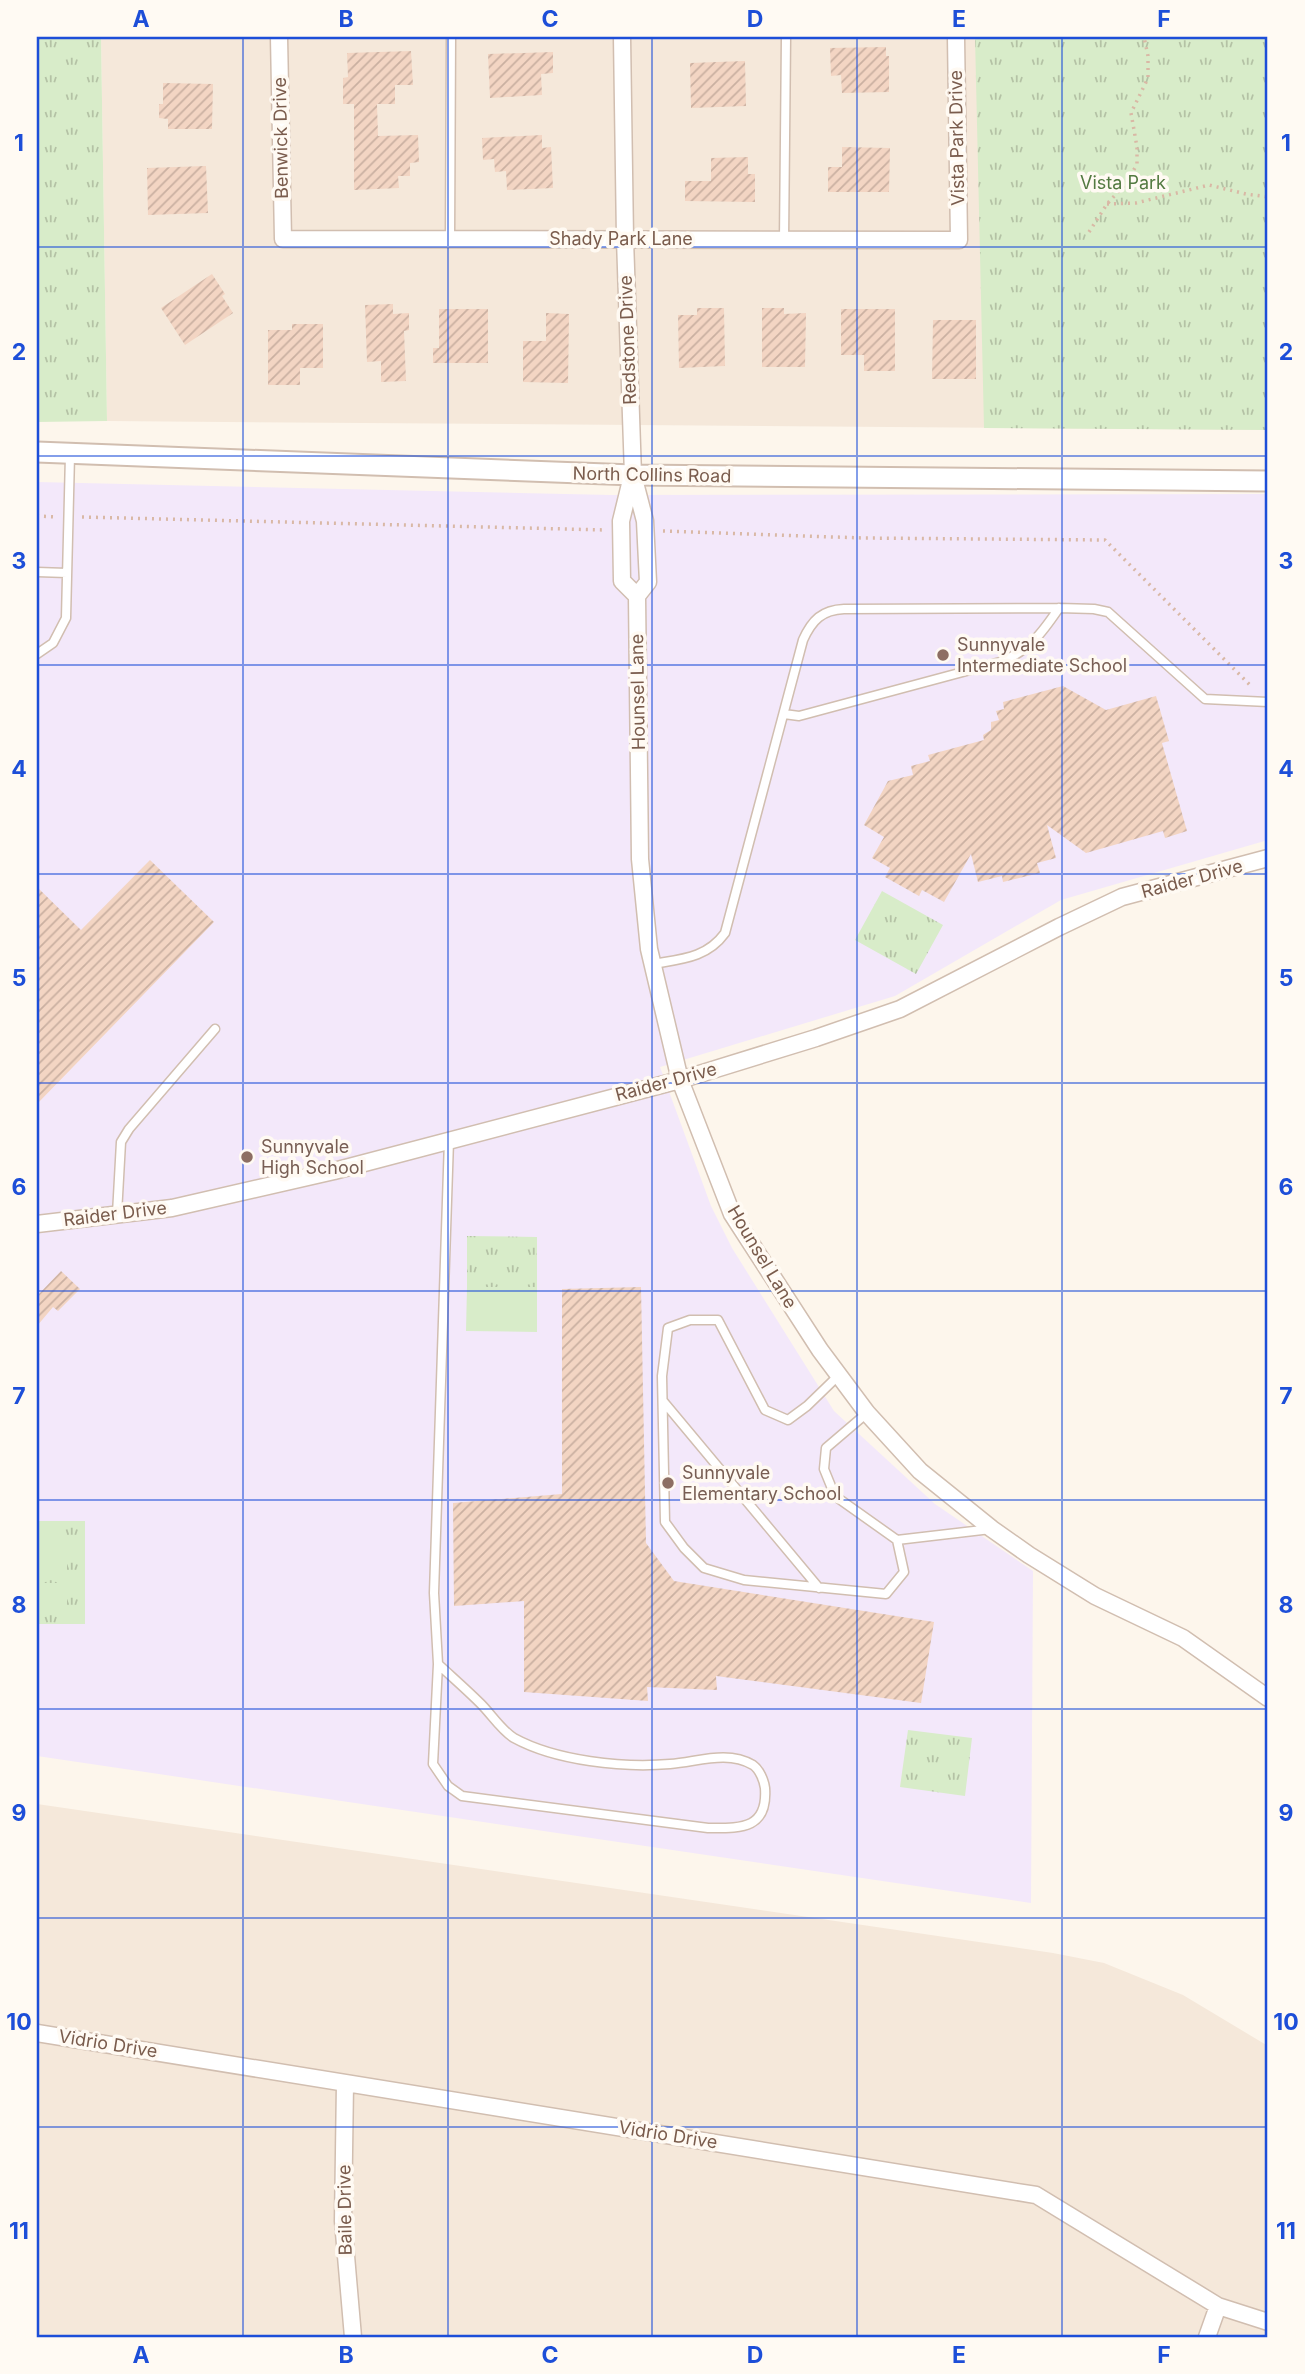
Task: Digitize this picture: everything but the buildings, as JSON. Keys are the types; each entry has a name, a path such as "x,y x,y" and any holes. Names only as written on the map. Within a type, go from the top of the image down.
{"street":[{"name":"Benwick Drive","path":"279,37 283,239"},
{"name":"Redstone Drive","path":"622,37 633,475"},
{"name":"Vista Park Drive","path":"956,37 959,240"},
{"name":"Shady Park Lane","path":"283,239 959,240"},
{"name":"North Collins Road","path":"37,452 633,475 1268,481"},
{"name":"Hounsel Lane","path":"633,475 621,520 622,580 637,596"},
{"name":"Hounsel Lane","path":"633,475 646,531 648,582 637,596 640,859 649,949 680,1080 732,1214 820,1350 867,1413 920,1471 992,1529 1094,1596 1183,1638 1268,1698"},
{"name":"Raider Drive","path":"37,1224 172,1208 334,1171 680,1080 900,1009 1122,897 1268,858"},
{"name":"Vidrio Drive","path":"37,2032 1036,2194 1218,2306 1268,2322"},
{"name":"Baile Drive","path":"345,2082 343,2221 353,2337"},
{"path":"1207,2337 1218,2306"}],"lane":[{"path":"450,240 451,37"},
{"path":"784,240 786,37"},
{"path":"37,654 53,643 66,618 70,452"},
{"path":"37,572 67,573"},
{"path":"784,714 799,716 1014,657 1038,638 1059,608"},
{"path":"653,964 697,956 717,944 725,933 803,640 816,617 825,612 844,609 1094,609 1108,612 1205,699 1267,702"},
{"path":"117,1214 121,1142 215,1029"},
{"path":"438,1664 513,1737 556,1754 618,1764 670,1765 714,1758 736,1758 756,1767 765,1784 765,1808 756,1820 740,1828 708,1828 462,1796 449,1786 433,1764 438,1664 434,1593 449,1140"},
{"path":"839,1375 788,1420 765,1410 718,1320 690,1320 668,1328 662,1376 665,1522 684,1548 704,1568 744,1580 886,1594 904,1572 897,1540"},
{"path":"663,1401 819,1588"},
{"path":"867,1413 826,1448 824,1469 835,1496 897,1540 992,1529"}],"path":[{"path":"1089,232 1107,204 1127,182 1137,164 1131,113 1149,78 1148,56 1143,37"},
{"path":"1107,204 1136,202 1209,185 1268,197"},
{"path":"37,516 621,530"},
{"path":"646,531 863,538 1105,540 1267,702"}],"shaded area":[{"path":"101,37 1268,37 1268,430 107,421"},
{"path":"37,482 611,495 1268,494 1268,840 1061,900 895,996 660,1067 711,1206 732,1248 834,1411 935,1504 1033,1571 1031,1903 37,1756"},
{"path":"37,1804 1053,1953 1104,1963 1183,1995 1268,2046 1268,2337 37,2337"}],"green space":[{"path":"37,37 101,37 107,421 37,422"},
{"name":"Vista Park","path":"975,37 1268,37 1268,430 984,428"},
{"path":"882,891 943,925 916,974 855,940"},
{"path":"467,1236 537,1237 537,1287 467,1287"},
{"path":"467,1287 537,1287 537,1332 466,1331"},
{"path":"37,1521 85,1521 85,1624 37,1624"},
{"path":"37,1542 67,1542 67,1573 37,1573"},
{"path":"37,1583 67,1583 67,1614 37,1614"},
{"path":"908,1730 972,1738 965,1796 900,1787"}],"place":[{"name":"Sunnyvale Intermediate School","path":"943,655"},
{"name":"Sunnyvale High School","path":"247,1157"},
{"name":"Sunnyvale Elementary School","path":"668,1483"}]}
